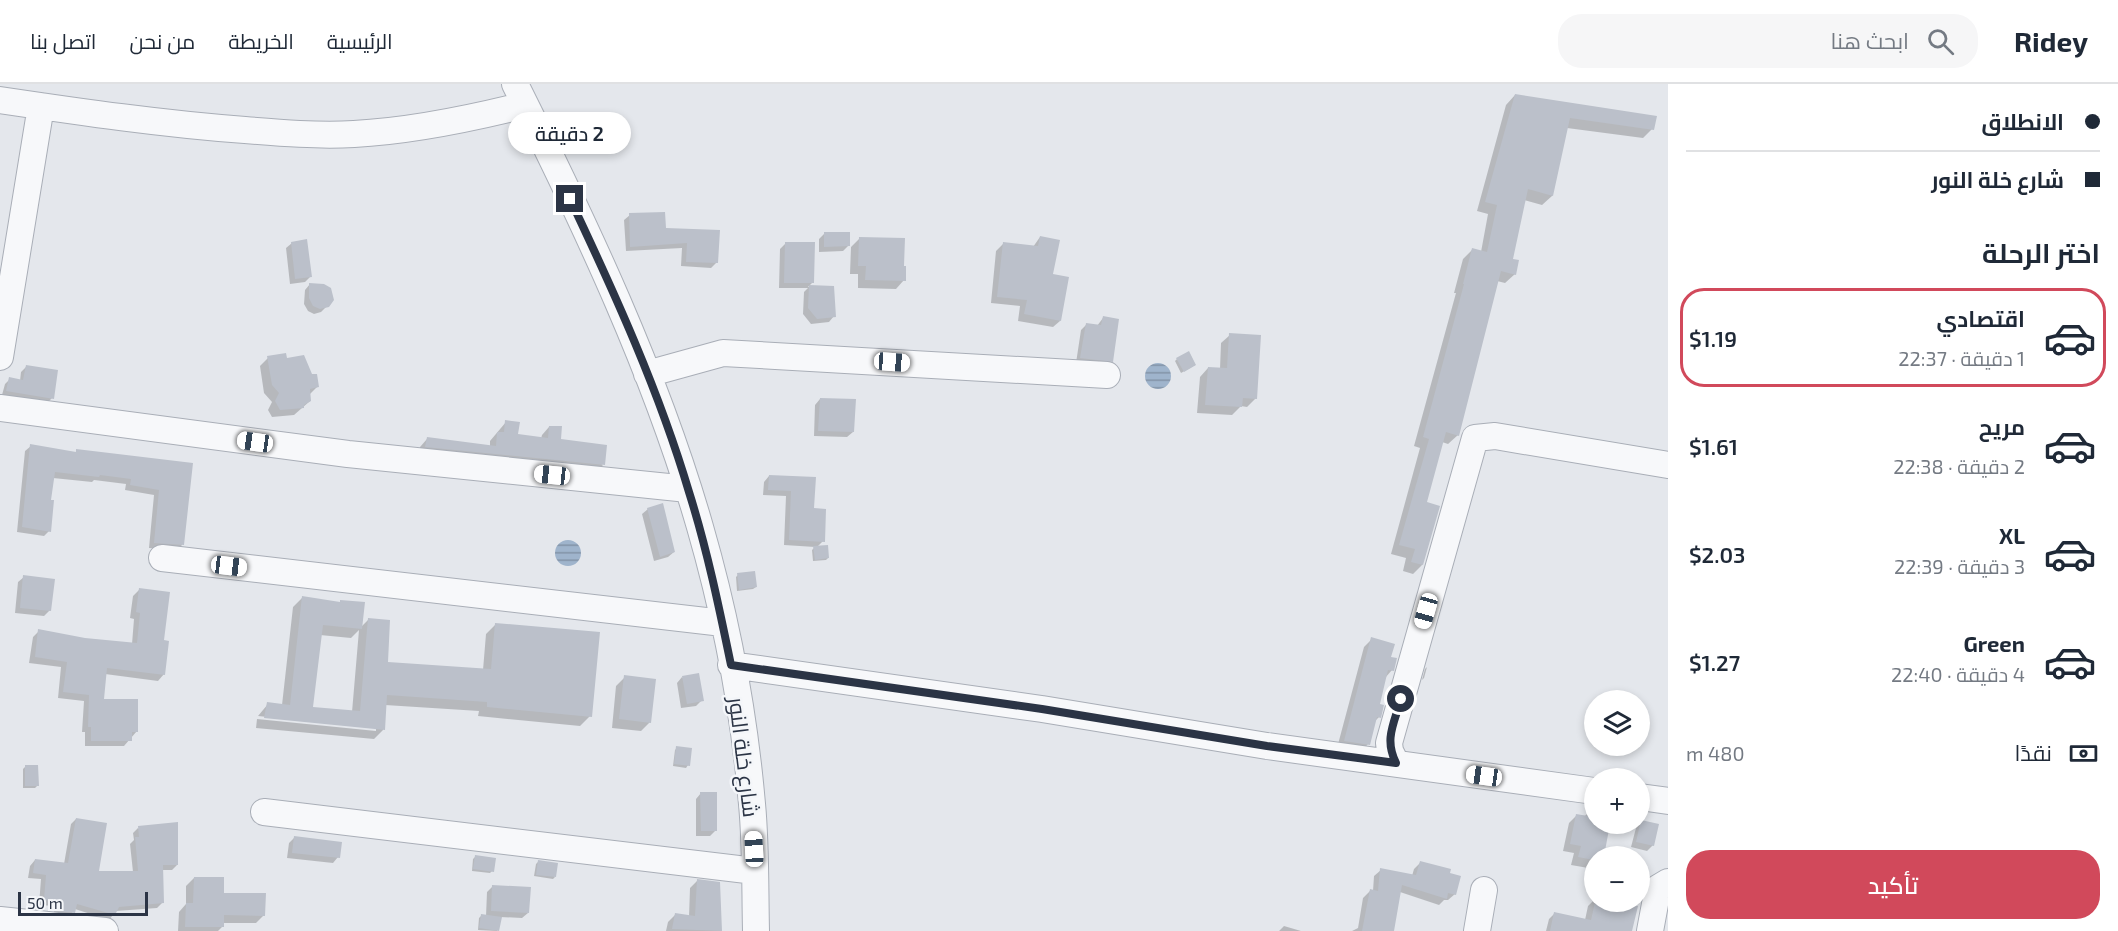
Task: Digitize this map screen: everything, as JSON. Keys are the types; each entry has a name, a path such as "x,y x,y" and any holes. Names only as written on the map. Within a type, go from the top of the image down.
{"street":[{"path":"0,100 206,127 302,134 352,134 396,131 441,123 520,94"},
{"name":"شارع خلة النور","path":"520,94 602,267 647,374 701,530 723,623 744,743 752,804 756,931"},
{"path":"0,357 40,106"},
{"path":"647,374 723,352 1107,375"},
{"path":"0,408 348,454 688,489"},
{"path":"1396,763 1389,743 1475,438 1495,436 1668,465"},
{"path":"162,558 723,623"},
{"path":"731,665 1042,709 1267,746 1584,790"},
{"path":"1650,798 1668,801"},
{"path":"264,812 452,835 550,844 755,871"},
{"path":"1650,931 1658,888 1668,882"},
{"path":"1477,931 1484,891"},
{"path":"0,920 105,931"}],"water":[{"path":"1158,363 1167,367 1171,376 1167,385 1158,389 1149,385 1145,376 1149,367"},
{"path":"568,540 577,544 581,553 577,562 568,566 559,562 555,553 559,544"}],"building":[{"path":"1515,94 1657,116 1654,130 1570,118 1553,196 1528,189 1513,259 1519,260 1516,275 1501,271 1459,436 1446,432 1427,502 1440,506 1423,565 1411,562 1415,549 1399,545 1429,439 1423,437 1472,248 1487,252 1497,205 1485,202"},
{"path":"665,212 666,228 720,230 718,263 686,262 687,243 630,247 629,213"},
{"path":"824,232 850,232 850,246 824,247"},
{"path":"1040,236 1060,240 1053,274 1069,277 1061,321 1024,314 1027,300 997,297 1003,242 1038,246"},
{"path":"859,237 905,238 906,281 865,280 866,266 858,266"},
{"path":"307,239 312,277 295,279 291,242"},
{"path":"785,242 815,242 814,283 784,283"},
{"path":"309,283 324,284 331,288 334,300 329,307 320,309 313,306 309,298"},
{"path":"809,285 834,286 836,317 817,319 808,308"},
{"path":"1103,316 1119,319 1113,362 1080,358 1086,323 1101,325"},
{"path":"1229,333 1261,335 1257,399 1243,398 1242,407 1205,405 1208,367 1227,368"},
{"path":"1189,351 1196,365 1184,372 1176,358"},
{"path":"286,353 287,358 304,355 312,374 317,374 319,387 310,389 311,401 304,405 304,408 280,410 275,401 279,393 272,385 267,356"},
{"path":"26,365 58,370 54,399 6,391 9,377 23,380"},
{"path":"820,398 856,399 854,432 818,431"},
{"path":"505,420 520,422 518,434 548,438 549,426 562,426 561,439 607,445 605,465 425,447 427,437 496,446 497,432 504,432"},
{"path":"30,444 76,452 76,449 193,463 184,545 154,543 159,490 130,485 131,479 100,475 99,477 55,472 51,500 54,500 51,532 22,527"},
{"path":"769,475 816,477 814,508 826,509 825,542 789,540 791,491 768,490"},
{"path":"663,503 675,552 660,557 647,508"},
{"path":"828,545 829,558 815,560 813,546"},
{"path":"755,571 757,587 739,590 737,573"},
{"path":"23,575 55,579 51,611 20,608"},
{"path":"139,588 170,592 164,640 169,641 165,675 107,668 104,699 138,699 138,732 132,732 132,741 91,741 91,727 88,727 89,695 63,692 67,662 35,657 38,629 85,638 137,643 140,613 136,612"},
{"path":"302,596 340,602 340,600 365,602 362,629 323,625 313,707 360,711 368,618 390,620 388,662 491,669 495,623 600,632 592,717 487,707 487,702 387,695 385,730 264,718 267,702 290,705"},
{"path":"1371,637 1395,644 1391,657 1397,658 1394,671 1388,670 1380,704 1384,705 1381,718 1377,717 1370,745 1344,741"},
{"path":"699,673 704,701 687,704 682,676"},
{"path":"624,675 656,679 651,723 619,719"},
{"path":"676,746 692,748 690,766 674,764"},
{"path":"25,765 38,765 39,786 25,786"},
{"path":"700,792 717,792 717,831 701,831"},
{"path":"1576,814 1584,815 1584,834 1608,834 1606,846 1584,846 1584,858 1578,857 1581,846 1570,844"},
{"path":"76,818 107,823 99,871 138,871 135,837 139,837 138,826 178,822 178,865 163,865 164,903 119,907 115,915 77,904 75,913 58,911 60,901 44,900 46,875 33,873 35,859 68,863"},
{"path":"1650,822 1659,824 1654,846 1636,842 1638,834 1650,834"},
{"path":"294,836 342,842 340,858 292,853"},
{"path":"475,855 496,858 494,872 473,869"},
{"path":"538,860 558,863 556,877 536,875"},
{"path":"1420,861 1451,869 1450,873 1461,876 1456,895 1448,893 1447,899 1402,885 1394,931 1362,931 1370,889 1378,891 1380,868 1416,875"},
{"path":"194,877 224,877 224,893 266,893 265,916 224,915 224,927 185,927 186,903 193,903"},
{"path":"697,879 720,882 722,931 672,929 675,913 695,916"},
{"path":"492,885 531,887 529,913 491,911"},
{"path":"1554,912 1591,920 1593,912 1637,912 1632,931 1550,931"},
{"path":"481,914 502,917 499,931 479,928"}],"route":[{"path":"570,199 602,267 647,374 672,442 701,530 731,665 1042,709 1267,746 1396,763 1389,743 1401,699"}]}
